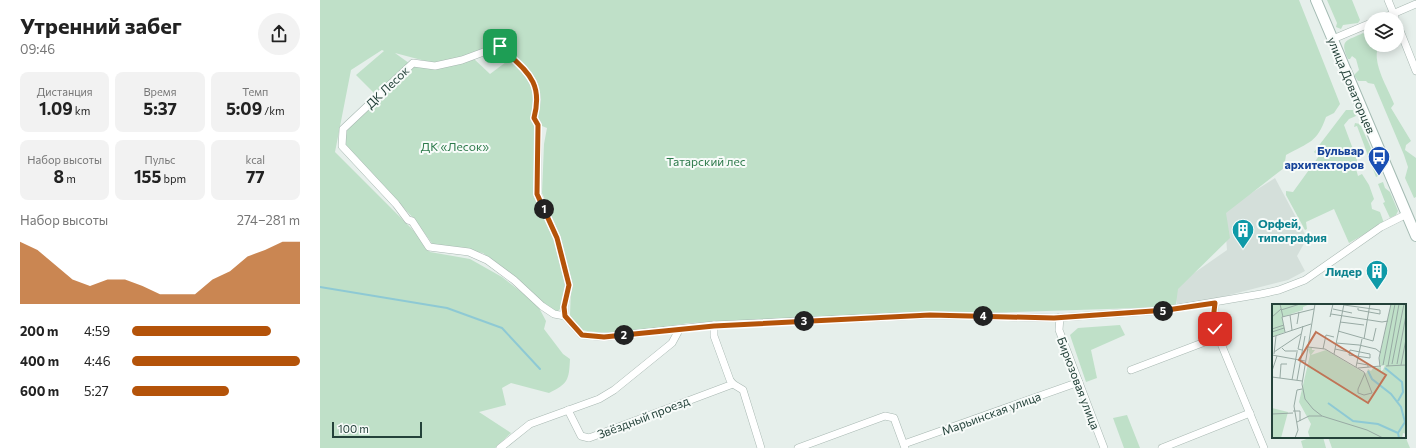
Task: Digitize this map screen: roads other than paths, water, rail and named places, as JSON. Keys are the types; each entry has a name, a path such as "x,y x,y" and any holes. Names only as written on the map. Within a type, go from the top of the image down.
{"main road":[{"name":"улица Доваторцев","path":"1316,0 1416,236"}],"street":[{"path":"1388,0 1392,12"},
{"path":"1401,12 1416,4"},
{"path":"1333,39 1364,26"},
{"path":"1404,41 1416,71"},
{"name":"ДК Лесок","path":"565,316 554,314 542,306 514,280 487,260 470,252 429,247 412,221 408,220 396,204 342,146 343,129 413,63 435,66 462,60 500,46 528,74 536,86 538,102 534,118 538,125 537,194 557,238 569,285 564,307 565,316 582,335 604,337 714,326 930,315 1060,317 1167,310 1215,303 1279,290 1305,280 1381,227 1407,214"},
{"path":"1215,303 1213,320 1218,337 1264,448"},
{"name":"Бирюзовая улица","path":"1060,317 1059,330 1104,448"},
{"path":"714,326 714,336 733,384 743,390 761,448"},
{"path":"500,448 530,424 599,399 614,390 672,343 679,330"},
{"path":"1131,370 1218,337"},
{"name":"Марьинская улица","path":"798,448 885,416 894,418 904,446 1079,382"},
{"name":"Звёздный проезд","path":"568,410 581,436 590,438 733,384"},
{"path":"1162,448 1250,413"}],"waterway":[{"path":"320,287 447,308 502,328 540,369"}],"place":[{"name":"Бульвар архитекторов","path":"1379,176"},
{"name":"Орфей, типография","path":"1243,250"},
{"name":"Лидер","path":"1377,290"}],"park label":[{"name":"ДК «Лесок»","path":"455,146"},
{"name":"Татарский лес","path":"706,161"}]}
